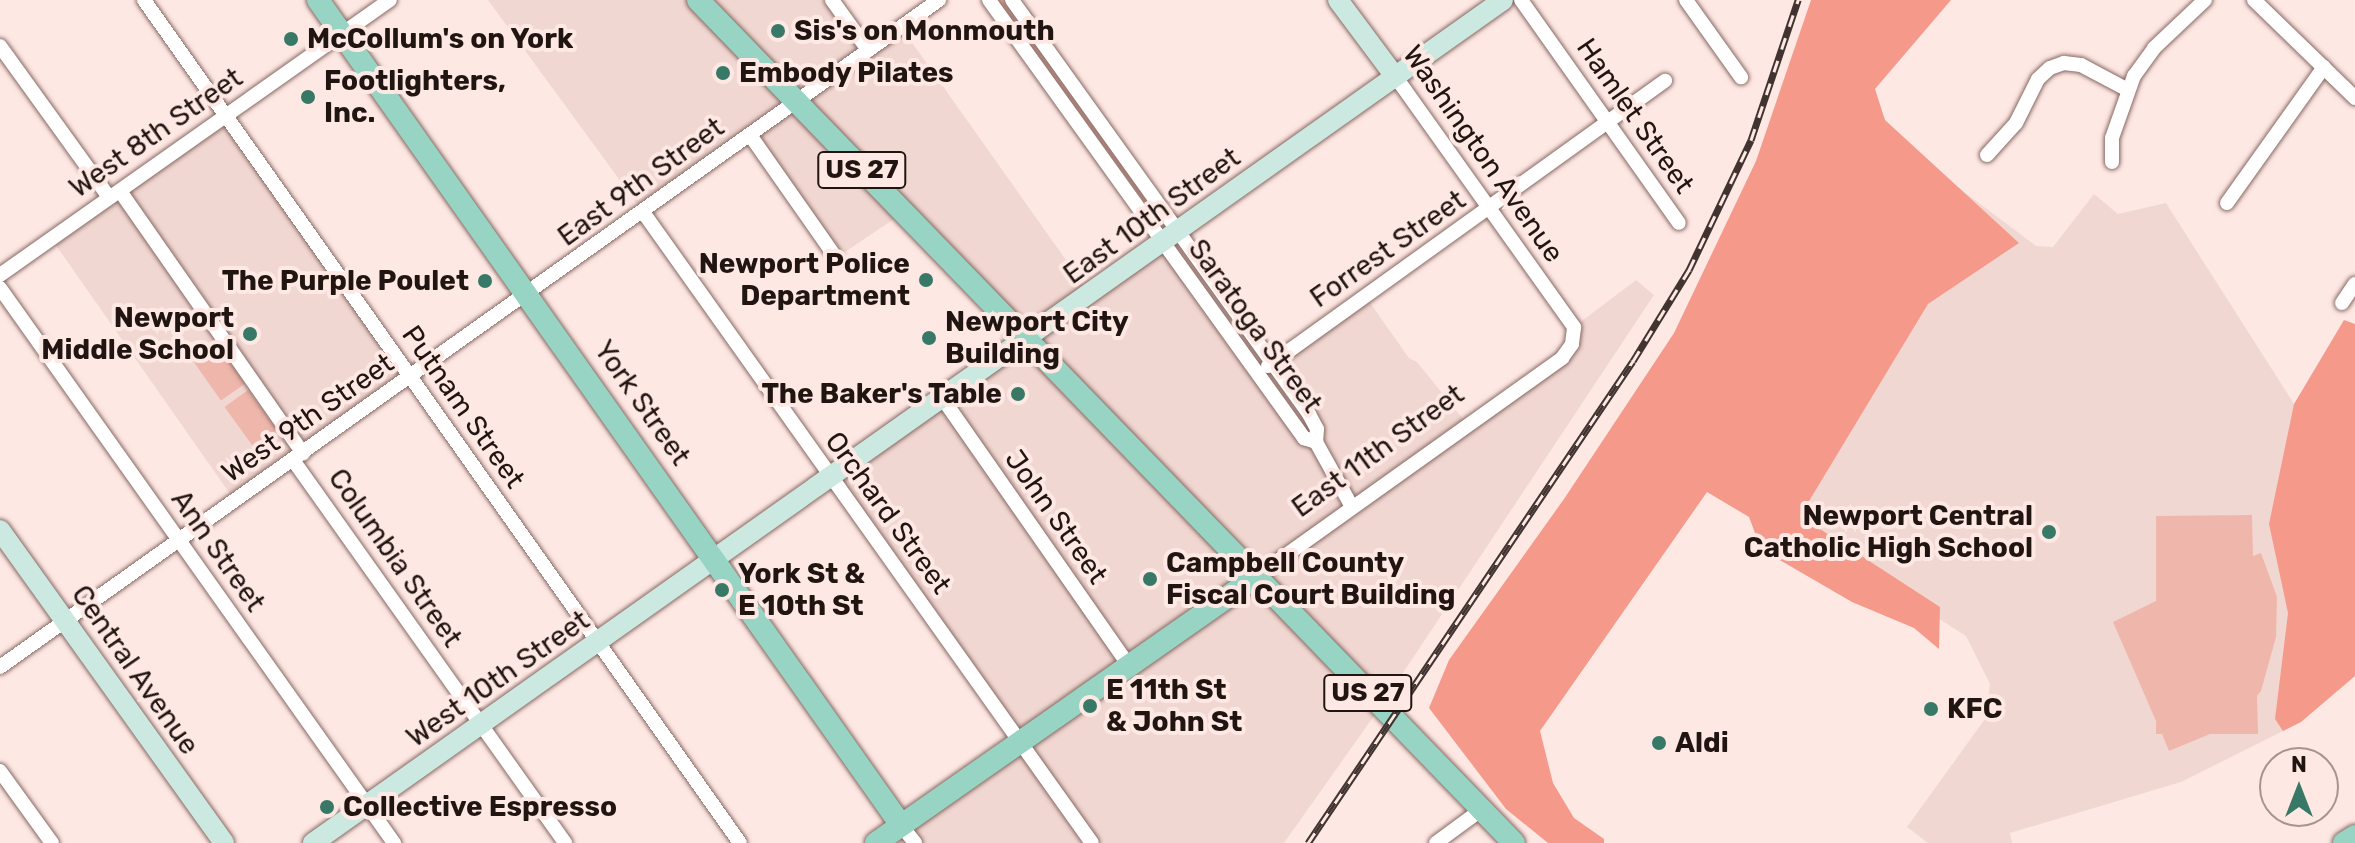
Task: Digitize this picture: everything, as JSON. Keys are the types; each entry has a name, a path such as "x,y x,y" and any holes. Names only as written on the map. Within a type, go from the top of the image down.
{"main road":[{"name":"York Street","path":"318,0 908,834"},
{"name":"US 27","path":"698,0 1254,578 1514,843"},
{"name":"East 11th Street","path":"876,843 908,834 1020,741 1254,578"},
{"path":"2344,843 2355,836"}],"street":[{"name":"Putnam Street","path":"144,0 740,843"},
{"name":"West 8th Street","path":"0,275 390,0"},
{"path":"832,0 868,50"},
{"name":"East 9th Street","path":"528,294 939,0"},
{"name":"Saratoga Street","path":"989,0 1170,237 1273,362 1317,429 1316,442 1352,507"},
{"name":"Saratoga Street","path":"1012,0 1257,372 1304,438 1316,442"},
{"name":"Washington Avenue","path":"1338,0 1574,327 1572,344"},
{"name":"East 10th Street","path":"715,560 1503,0"},
{"name":"Hamlet Street","path":"1521,0 1679,223"},
{"path":"1686,0 1741,77"},
{"path":"2112,162 2112,138 2128,90 2154,48 2205,0"},
{"path":"2254,0 2355,98"},
{"path":"0,46 114,194"},
{"path":"1987,155 2016,123 2038,79 2050,68 2064,63 2081,65 2128,90"},
{"path":"2227,203 2324,67"},
{"name":"Forrest Street","path":"1257,372 1610,124 1665,81"},
{"path":"750,135 836,258"},
{"name":"Columbia Street","path":"114,194 565,843"},
{"name":"Orchard Street","path":"643,212 1092,843"},
{"path":"2342,303 2355,284"},
{"name":"Ann Street","path":"0,288 394,843"},
{"name":"West 9th Street","path":"0,667 528,294"},
{"name":"East 11th Street","path":"1254,578 1562,358 1572,344"},
{"name":"John Street","path":"943,399 1128,664"},
{"name":"Central Avenue","path":"0,530 224,843"},
{"name":"West 10th Street","path":"313,843 715,560"},
{"path":"0,771 52,843"},
{"path":"1436,843 1481,810"}],"shaded area":[{"path":"488,0 832,0 868,49 901,27 1090,294 1178,232 1273,362 1366,297 1409,358 1417,362 1467,424 1562,358 1574,327 1636,280 1654,295 1381,706 1284,843 876,843 1020,740 831,477 1024,342 903,213 836,258 750,135 643,212"},
{"path":"997,0 1006,0 1156,211 1156,218"},
{"path":"1811,0 1951,0 1875,89 1885,120 2019,243 1928,304 1800,516 1940,607 1939,649 1914,628 1852,602 1761,549 1749,517 1707,492 1540,731 1553,783 1574,818 1604,839 1604,843 1548,843 1506,809 1429,708 1449,660 1564,499 1674,333 1756,161"},
{"name":"Newport Central Catholic High School","path":"1801,69 2036,246 2053,247 2094,194 2118,214 2166,203 2294,404 2301,722 2181,782 2010,833 2012,843 1928,843 1907,827 1985,719 1990,684 1966,636 1638,428"},
{"name":"Newport Middle School","path":"226,115 410,378 235,501 51,238"},
{"path":"2344,320 2355,324 2355,676 2301,722 2283,731 2275,719 2288,613 2269,524 2294,404"},
{"path":"216,343 245,384 221,401 192,360"},
{"path":"248,390 277,430 253,447 225,407"},
{"path":"2252,515 2253,556 2261,553 2277,597 2276,637 2257,696 2258,734 2210,734 2169,751 2162,734 2156,734 2156,721 2113,622 2156,601 2156,516"}],"railway":[{"path":"1308,843 1633,361 1689,270 1751,140 1798,0"}],"place":[{"name":"Sis's on Monmouth","path":"778,31"},
{"name":"McCollum's on York","path":"291,39"},
{"name":"Embody Pilates","path":"723,73"},
{"name":"Footlighters, Inc.","path":"308,97"},
{"name":"Newport Police Department","path":"926,280"},
{"name":"The Purple Poulet","path":"485,281"},
{"name":"Newport Middle School","path":"250,334"},
{"name":"Newport City Building","path":"929,338"},
{"name":"The Baker's Table","path":"1018,394"},
{"name":"Newport Central Catholic High School","path":"2049,532"},
{"name":"Campbell County Fiscal Court Building","path":"1150,579"},
{"name":"York St & E 10th St","path":"722,590"},
{"name":"E 11th St & John St","path":"1090,706"},
{"name":"KFC","path":"1931,709"},
{"name":"Aldi","path":"1659,743"},
{"name":"Collective Espresso","path":"327,807"}]}
